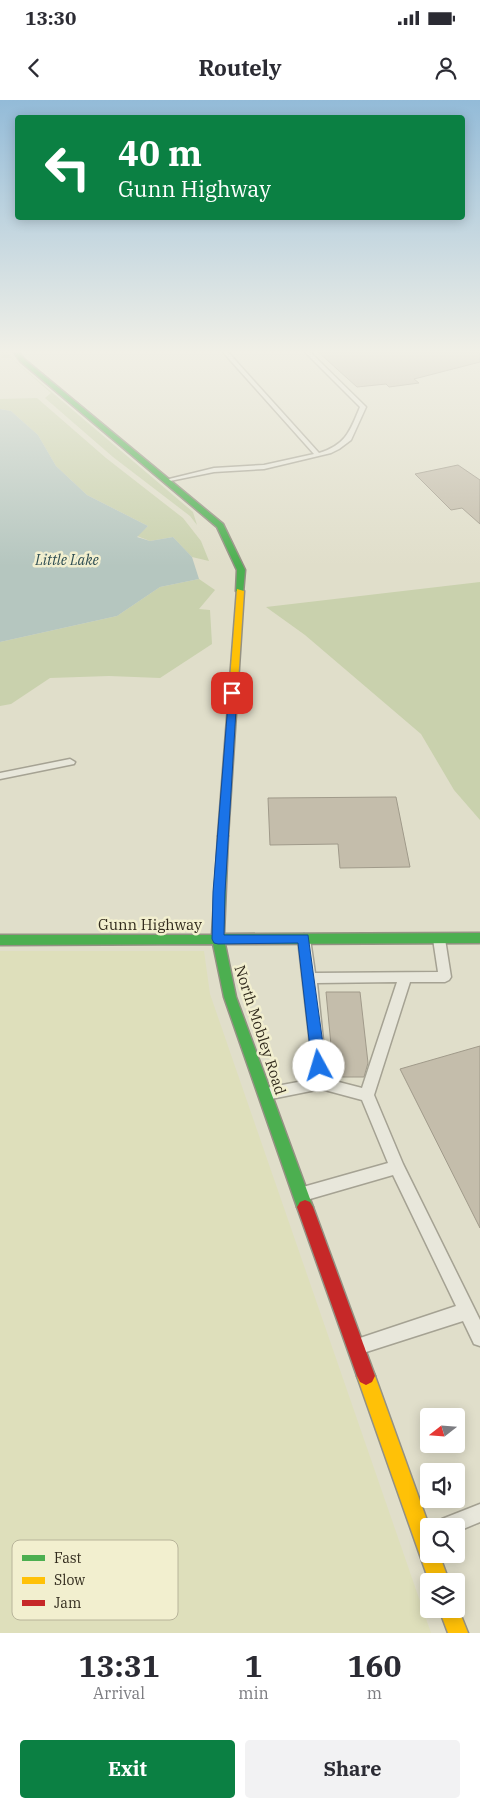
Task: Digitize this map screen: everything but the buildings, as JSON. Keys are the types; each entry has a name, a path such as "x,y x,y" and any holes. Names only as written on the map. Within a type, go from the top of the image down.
{"street":[{"name":"North Mobley Road","path":"97,423 220,526 241,570 219,892 218,939 230,997 420,1522"},
{"name":"Gunn Highway","path":"0,940 480,938"},
{"path":"452,1618 458,1633"}],"lane":[{"path":"289,423 318,455"},
{"path":"167,481 214,470 264,467 334,451 351,438 357,423"},
{"path":"0,776 70,762"},
{"path":"304,939 321,1083"},
{"path":"310,978 445,977 439,939"},
{"path":"405,977 367,1095 397,1166 480,1338"},
{"path":"265,1094 321,1083 367,1095"},
{"path":"301,1195 397,1166"},
{"path":"356,1348 467,1311"},
{"path":"465,1519 480,1513"}],"green space":[{"path":"24,423 65,423 106,458 183,518 201,541 209,561 192,557 173,537 150,541 137,536 148,526 87,495 56,466 38,435"},
{"path":"73,423 88,423 193,512 197,525 190,516 113,457"},
{"path":"199,579 215,590 199,609 210,610 212,644 160,678 109,676 50,678 11,704 0,706 0,642 117,616 160,587"},
{"path":"480,582 480,820 454,790 421,734 305,635 266,607"},
{"path":"0,951 204,951 210,994 420,1601 420,1618 426,1618 431,1633 0,1633"}],"water":[{"name":"Little Lake","path":"0,423 24,423 38,435 56,466 87,495 148,526 137,537 150,541 173,537 192,557 199,579 160,587 117,616 0,642"}],"traffic: fast":[{"path":"97,423 220,526 241,570 240,591"},
{"path":"223,836 218,939 230,997 305,1207"},
{"path":"0,940 480,938"}],"traffic: slow":[{"path":"223,836 240,591"},
{"path":"366,1376 420,1527"},
{"path":"433,1563 436,1573"},
{"path":"452,1618 458,1633"}],"traffic: jam":[{"path":"305,1207 366,1376"}],"route":[{"path":"232,693 219,892 218,939 304,939 319,1066"}]}
